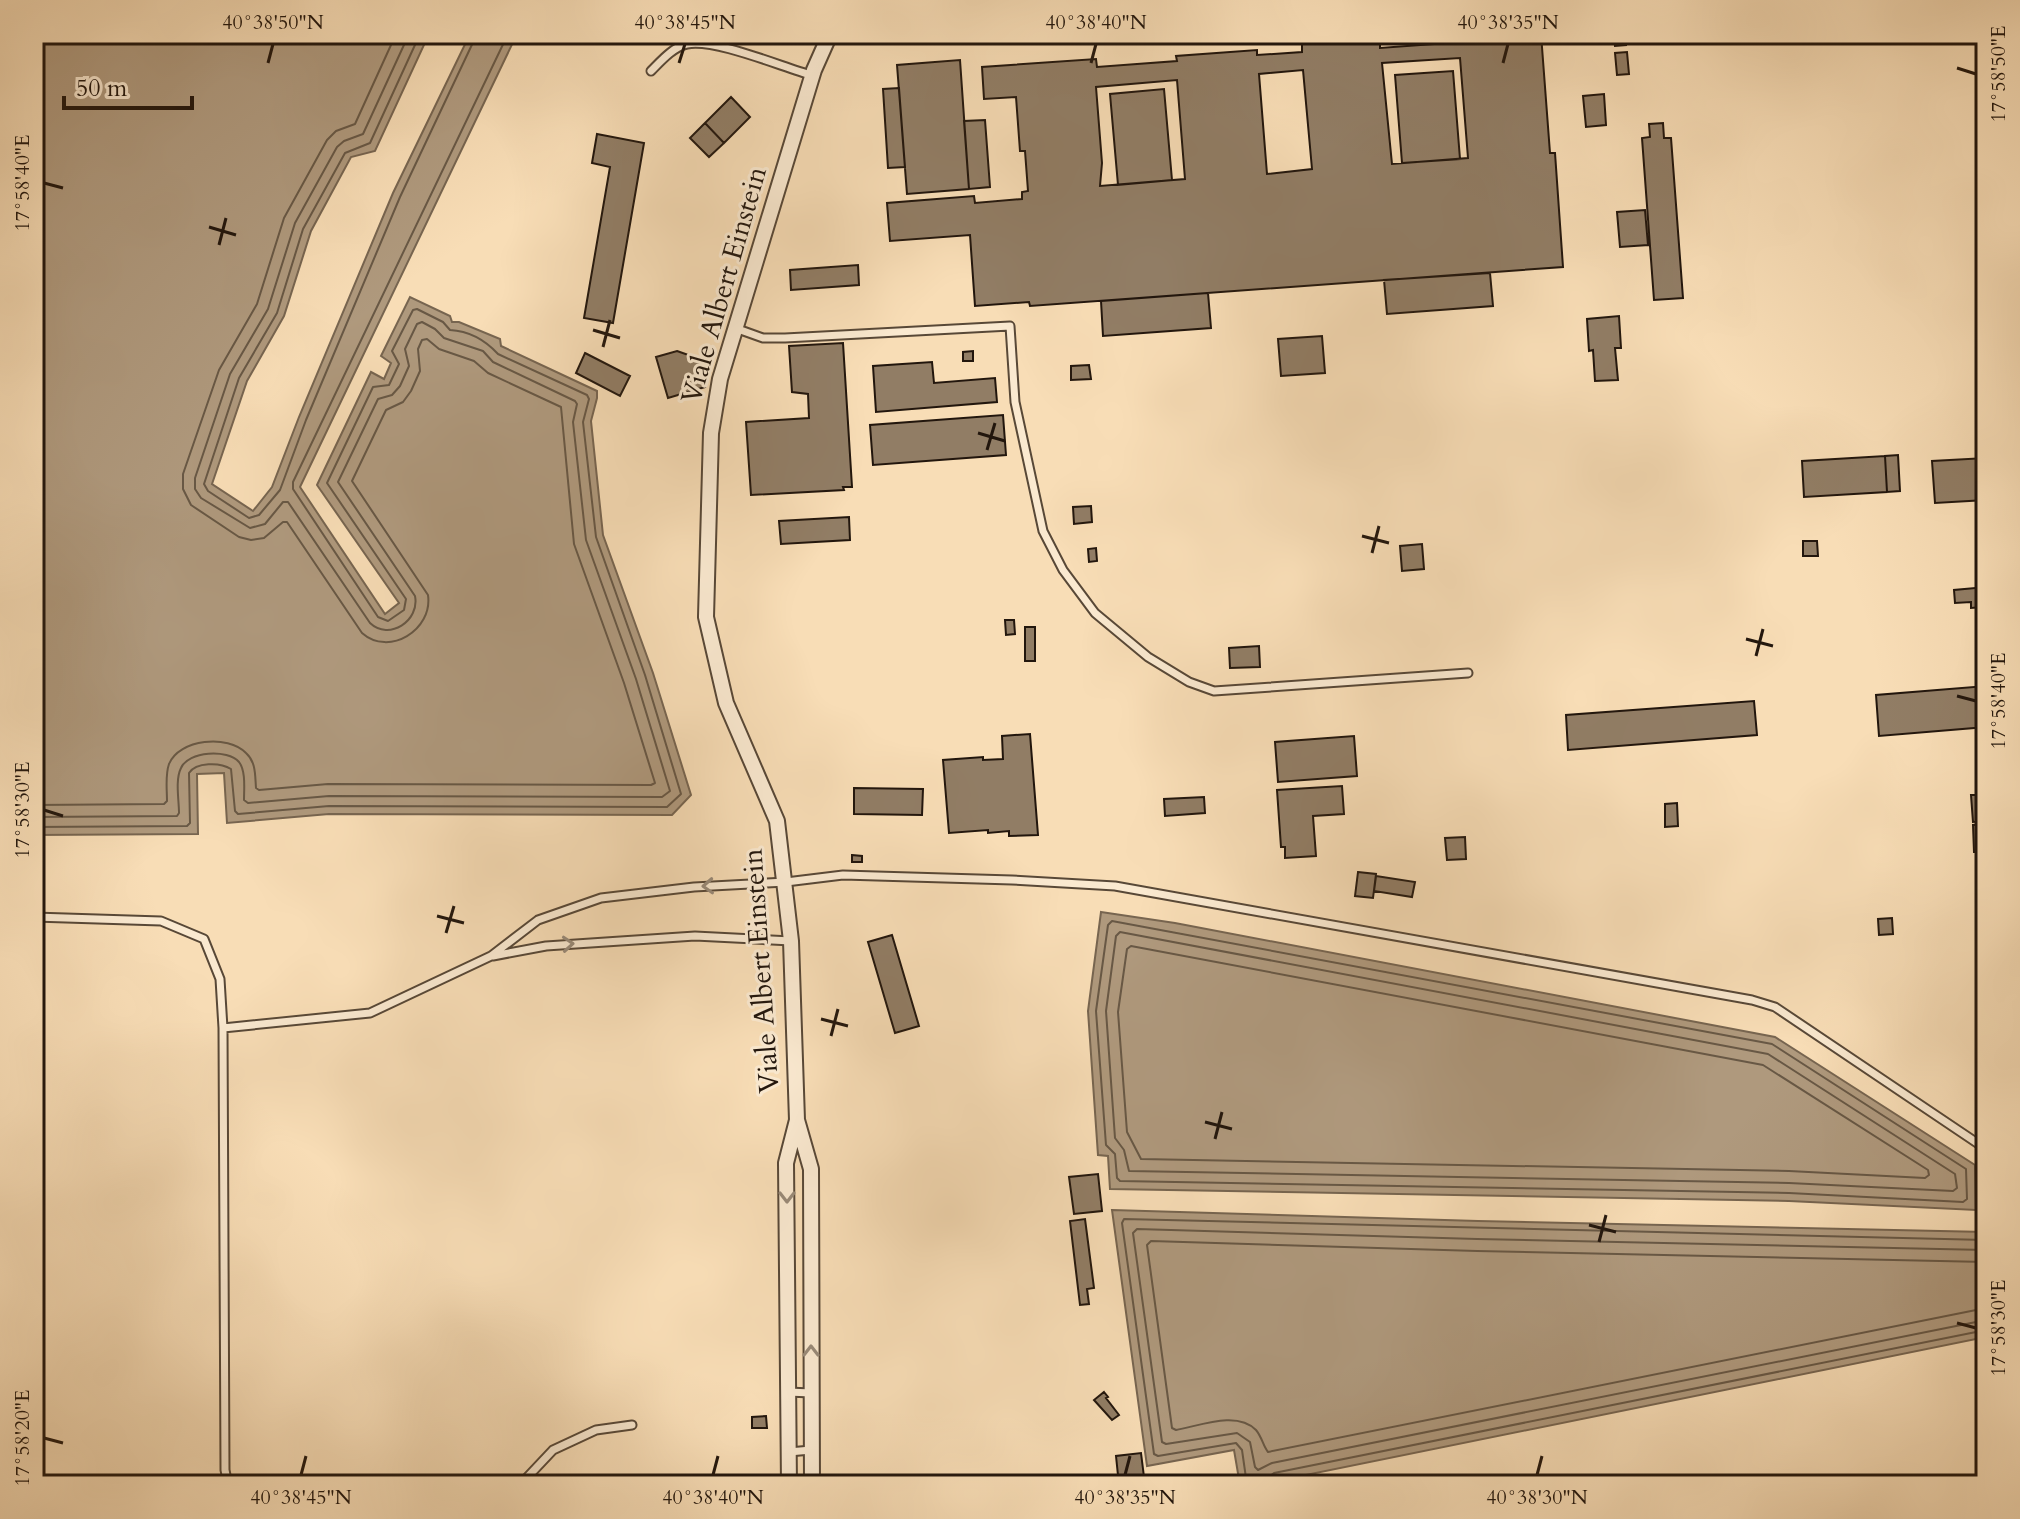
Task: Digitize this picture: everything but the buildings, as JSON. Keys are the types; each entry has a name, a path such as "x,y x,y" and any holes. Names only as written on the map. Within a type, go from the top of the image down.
{"street":[{"name":"Viale Albert Einstein","path":"812,1485 811,1169 797,1120 786,882 777,821 726,703 706,617 711,433 720,379 812,76 830,34"},
{"name":"Viale Albert Einstein","path":"789,1485 786,1163 797,1120"}],"lane":[{"path":"651,71 666,56 686,44 703,44 723,47 812,76"},
{"path":"735,328 763,338 785,338 1010,326 1015,402 1043,531 1063,570 1095,613 1148,657 1189,682 1214,691 1468,673"},
{"path":"223,1028 370,1013 491,956 538,920 601,898 843,875 1115,886 1752,1000 1775,1007 1797,1020 1986,1149"},
{"path":"34,917 161,921 204,939 220,979 223,1028 225,1470 228,1485"},
{"path":"491,956 546,946 695,936 791,941"},
{"path":"788,1392 811,1393"},
{"path":"520,1485 553,1450 596,1430 632,1425"},
{"path":"789,1452 811,1450"}],"water":[{"path":"34,34 429,34 375,151 351,157 311,231 284,316 247,381 212,484 253,511 272,487 393,193 470,34 517,34 300,487 385,614 399,603 317,485 371,372 384,379 391,363 381,356 410,297 450,316 452,322 500,339 501,346 597,391 591,421 603,535 653,673 691,795 672,815 329,814 227,823 224,773 197,774 198,834 34,835"},
{"path":"1101,912 1175,923 1775,1037 1975,1165 1976,1210 1789,1201 1110,1189 1108,1156 1098,1155 1088,1011"},
{"path":"1112,1210 1986,1232 1986,1337 1256,1485 1240,1485 1234,1450 1147,1466"}]}
